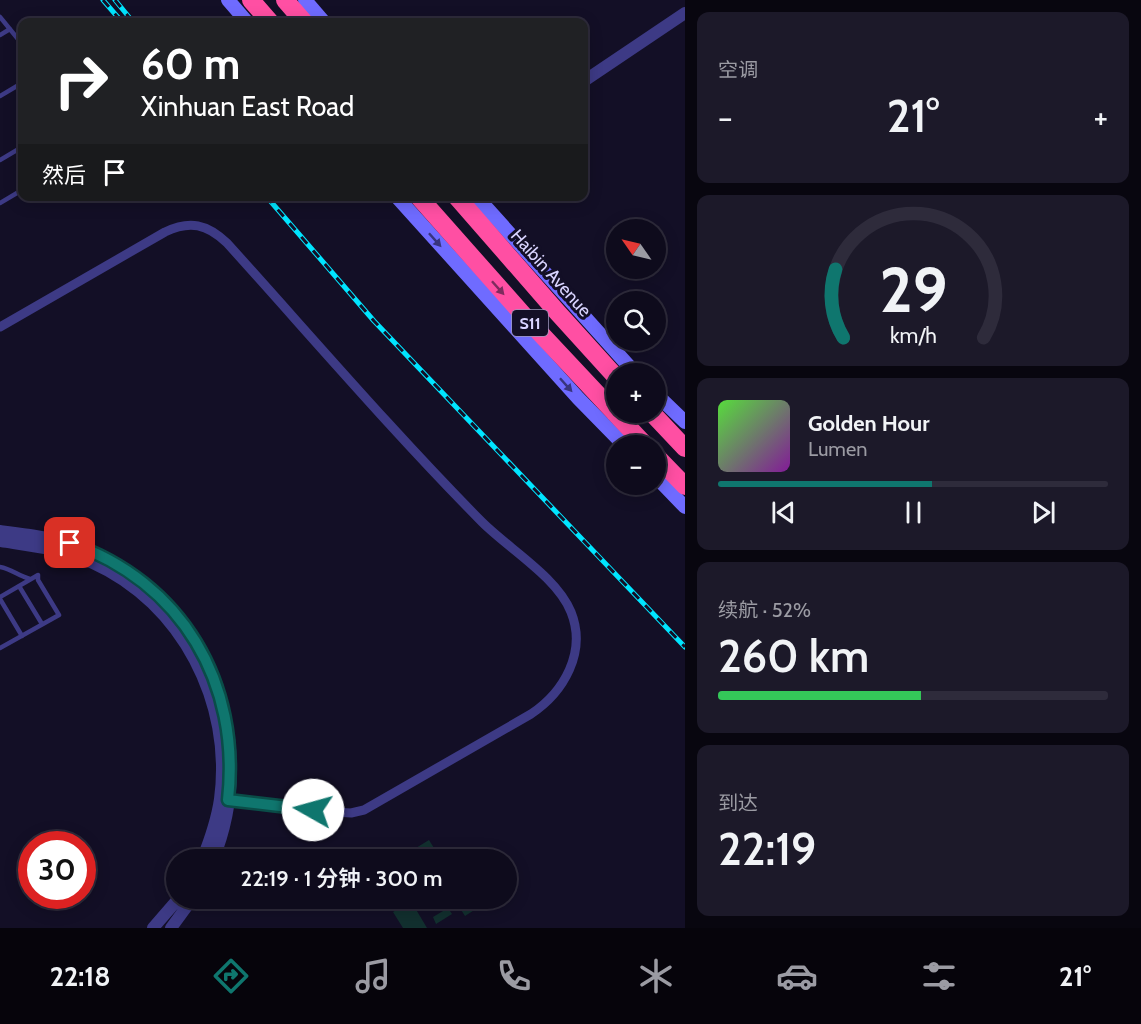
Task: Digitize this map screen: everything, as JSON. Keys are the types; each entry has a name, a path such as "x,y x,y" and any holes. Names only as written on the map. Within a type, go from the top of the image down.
{"highway":[{"path":"251,0 267,18"},
{"path":"285,0 301,18"},
{"name":"S11","path":"422,201 534,327 636,435"},
{"name":"Haibin Avenue","path":"460,201 606,365"},
{"path":"661,423 685,448"},
{"path":"666,466 685,486"}],"main road":[{"path":"228,0 243,18"},
{"path":"305,0 321,18"},
{"path":"401,201 614,435"},
{"path":"480,201 626,363"},
{"path":"666,404 685,422"},
{"path":"666,487 685,507"}],"street":[{"path":"588,78 685,13"},
{"path":"0,327 171,229 185,224 210,231 227,243 484,524 547,578 558,590 571,612 575,631 574,654 564,682 554,696 525,717 364,810 351,813 334,812 224,800"},
{"path":"0,531 55,539 98,554 137,578 168,607 202,653 219,691 230,745 221,837 217,849"},
{"path":"0,541 58,550 95,564 130,585 167,619 197,663 213,705 221,749 224,800 206,849"},
{"path":"158,925 170,909"},
{"path":"172,928 185,909"}],"lane":[{"path":"0,17 18,39"},
{"path":"0,35 10,29"},
{"path":"0,96 18,85"},
{"path":"0,160 18,149"},
{"path":"0,203 18,192"},
{"path":"0,567 11,569 19,576 30,579"},
{"path":"0,648 59,615 38,580 39,575 0,598 21,636"},
{"path":"19,586 42,624"}],"green space":[{"path":"429,840 435,849 414,849"},
{"path":"398,909 416,909 427,928 403,928 393,912"},
{"path":"446,909 452,914 436,924 433,917"},
{"path":"460,909 476,909 465,916"}],"railway":[{"path":"103,0 119,18"},
{"path":"115,0 130,18"},
{"path":"270,201 374,321 685,647"}],"route":[{"path":"70,543 98,554 137,578 159,596 202,653 219,691 229,732 231,774 228,800 313,810"}]}
